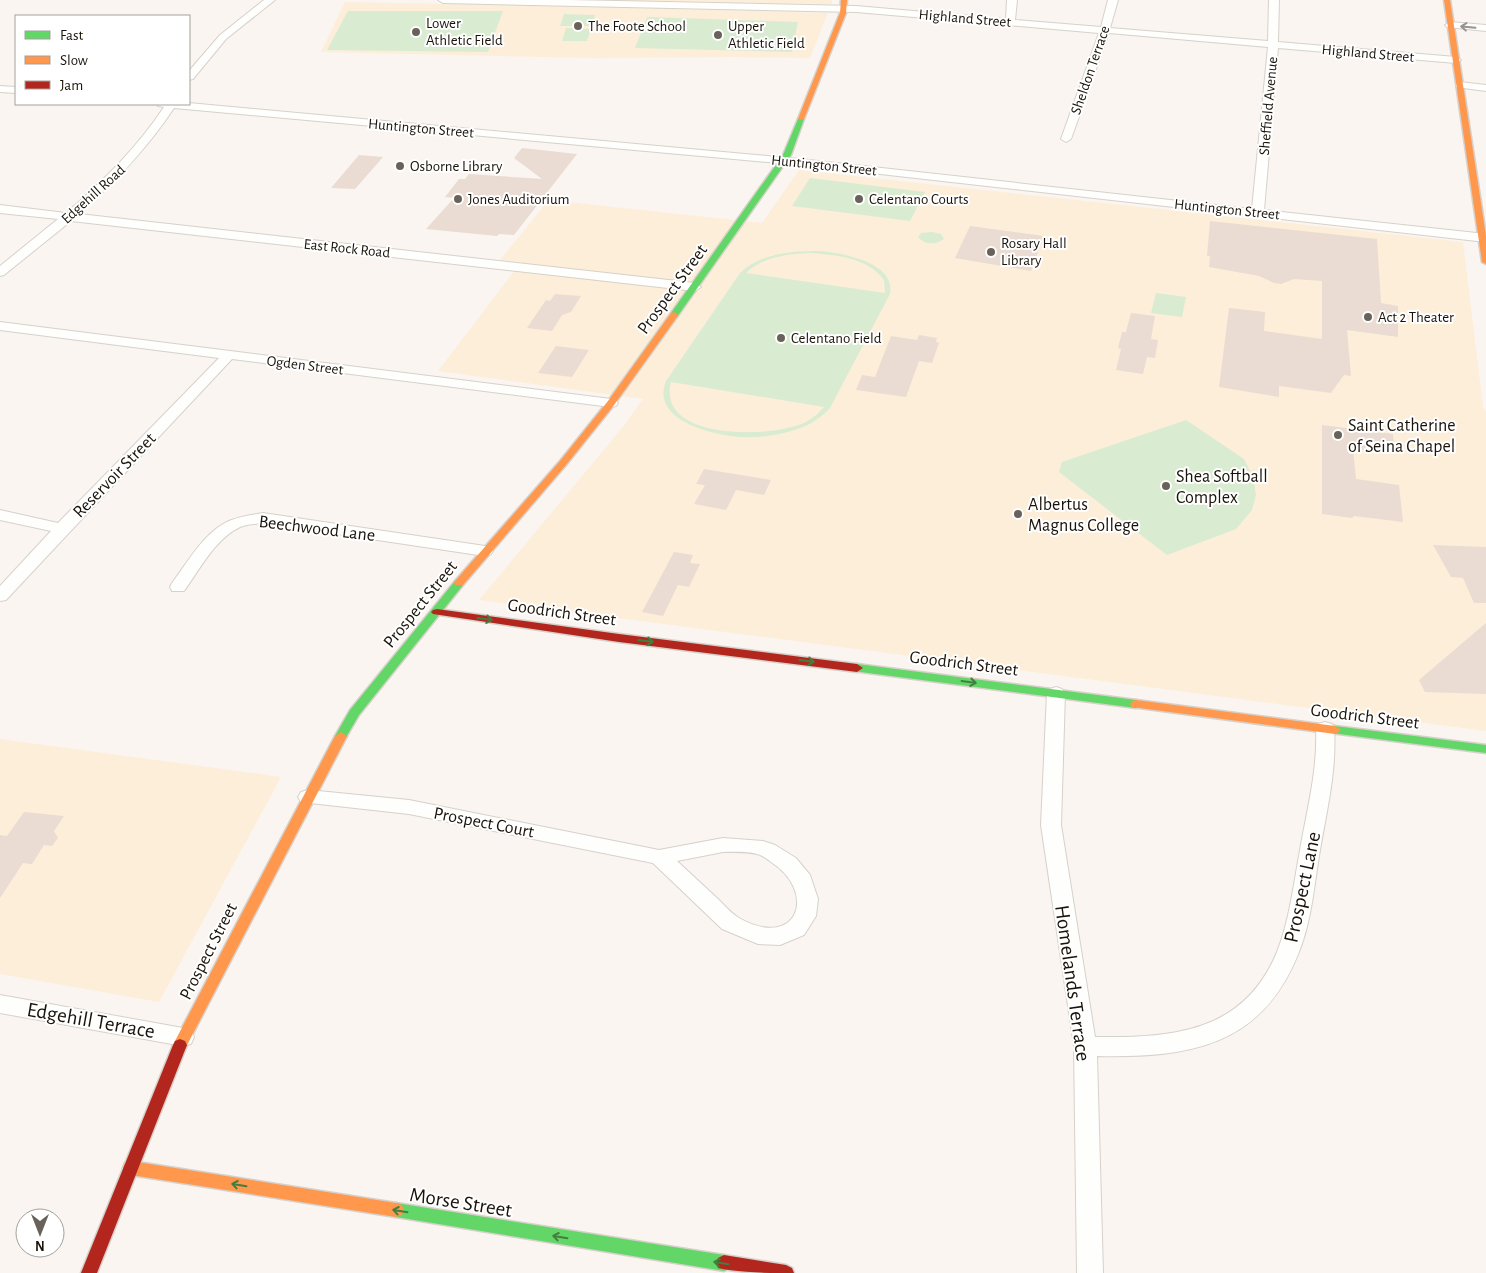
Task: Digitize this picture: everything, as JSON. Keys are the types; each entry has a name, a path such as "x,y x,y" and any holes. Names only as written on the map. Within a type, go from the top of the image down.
{"main road":[{"path":"1447,0 1470,158 1484,237 1486,262"},
{"name":"Prospect Street","path":"89,1273 183,1037 308,797 354,714 485,551 563,463 611,403 695,287 782,161 797,130 844,4"},
{"path":"1470,158 1486,159"},
{"name":"Goodrich Street","path":"437,612 629,639 1486,749"},
{"name":"Morse Street","path":"131,1168 786,1273"}],"street":[{"path":"190,76 219,42 248,16 270,0"},
{"name":"Highland Street","path":"443,0 844,4 1010,22 1456,60"},
{"path":"1010,22 1012,0"},
{"name":"Sheldon Terrace","path":"1066,139 1105,30 1113,0"},
{"name":"Sheffield Avenue","path":"1258,212 1274,45 1274,0"},
{"path":"1450,25 1486,28"},
{"path":"1460,85 1486,88"},
{"path":"0,89 15,90"},
{"name":"Edgehill Road","path":"0,272 69,217 106,184 136,154 156,130 168,105"},
{"name":"Huntington Street","path":"179,105 782,161 1484,237"},
{"name":"East Rock Road","path":"0,209 695,287"},
{"name":"Ogden Street","path":"0,326 611,403"},
{"name":"Reservoir Street","path":"0,596 229,355"},
{"path":"0,515 62,529"},
{"name":"Beechwood Lane","path":"178,587 212,544 229,527 241,521 256,519 286,520 485,551"},
{"name":"Homelands Terrace","path":"1056,693 1051,825 1085,1046 1090,1273"},
{"name":"Prospect Lane","path":"1085,1046 1174,1044 1201,1037 1239,1020 1263,1000 1282,969 1300,916 1323,780 1327,746 1325,728"},
{"name":"Prospect Court","path":"308,797 409,807 660,857 723,846 739,845 766,849 784,859 799,875 805,888 808,907 804,923 792,934 772,938 740,930 730,923 660,857"},
{"name":"Edgehill Terrace","path":"0,1004 183,1037"}],"shaded area":[{"name":"The Foote School","path":"499,0 832,0 832,4 677,1 673,9 828,13 810,58 593,58 321,52 345,2 494,5"},
{"name":"Albertus Magnus College","path":"799,170 1463,242 1483,407 1486,412 1486,731 479,600 622,428 643,399 438,371 521,262 500,260 549,200 762,223"},
{"path":"0,739 281,777 159,1002 0,974"}],"green space":[{"name":"Lower Athletic Field","path":"348,11 503,11 488,52 327,50"},
{"path":"564,14 595,15 592,26 560,26"},
{"name":"Upper Athletic Field","path":"647,17 798,22 792,52 635,48"},
{"path":"566,28 591,29 587,41 562,41"},
{"name":"Celentano Courts","path":"810,178 925,192 910,221 792,206"},
{"path":"932,232 941,234 944,239 930,243 923,242 918,237 921,233"},
{"name":"Celentano Field","path":"809,251 841,254 866,261 885,274 890,283 890,294 830,408 812,423 802,427 779,434 753,437 729,436 701,429 676,416 667,406 664,395 666,381 740,273 748,266 767,257 777,254","holes":["810,253 850,259 869,266 884,280 885,293 746,273 760,263 776,257","671,382 824,407 806,422 790,427 769,431 720,430 698,425 681,416 671,402"]},
{"path":"1156,293 1186,297 1182,317 1151,313"},
{"name":"Shea Softball Complex","path":"1186,420 1244,459 1253,477 1256,495 1252,510 1236,529 1167,555 1059,472 1062,462"}],"building":[{"path":"522,148 577,154 514,235 499,234 497,236 426,229 454,198 445,197 459,179 465,179 469,174 542,179 514,158"},
{"path":"359,155 383,157 355,189 331,188"},
{"path":"1210,221 1377,239 1381,303 1398,306 1398,337 1347,330 1351,376 1344,375 1331,393 1279,386 1279,397 1219,387 1229,308 1265,312 1264,331 1322,339 1322,281 1294,279 1281,284 1259,276 1209,267 1210,256 1207,256"},
{"name":"Rosary Hall Library","path":"970,226 1044,236 1031,271 955,258"},
{"path":"555,294 581,296 571,312 562,315 552,331 527,328 546,300 550,301"},
{"path":"1131,313 1155,316 1151,339 1158,340 1155,358 1147,357 1143,374 1116,370 1121,349 1118,348 1122,332 1126,332"},
{"path":"919,335 937,338 936,342 939,343 932,363 919,361 906,397 856,390 862,375 875,377 891,336 917,340"},
{"path":"556,346 589,350 572,377 538,373"},
{"path":"1322,425 1393,434 1394,452 1353,449 1356,479 1399,485 1403,522 1322,514"},
{"path":"704,469 771,480 764,495 736,490 726,510 694,504 705,485 696,484"},
{"path":"1433,545 1486,547 1486,603 1474,603 1463,578 1451,577"},
{"path":"674,552 693,555 690,563 700,564 689,587 678,585 663,616 642,612"},
{"path":"1486,623 1486,694 1425,692 1419,680"},
{"path":"24,812 64,816 54,831 58,838 52,846 44,845 32,864 23,863 0,898 0,835 7,836"}],"traffic: fast":[{"path":"674,315 787,155 801,119"},
{"path":"341,736 354,713 459,583"},
{"path":"857,668 1136,704"},
{"path":"1335,730 1486,749"},
{"path":"396,1210 724,1263"}],"traffic: slow":[{"path":"801,119 843,13 844,0"},
{"path":"1447,0 1486,262"},
{"path":"459,583 563,463 611,403 674,315"},
{"path":"1136,704 1335,730"},
{"path":"180,1045 341,736"},
{"path":"131,1168 396,1210"}],"traffic: jam":[{"path":"437,612 619,638 857,668"},
{"path":"89,1273 180,1045"},
{"path":"724,1263 786,1273"}],"place":[{"name":"The Foote School","path":"578,26"},
{"name":"Lower Athletic Field","path":"416,32"},
{"name":"Upper Athletic Field","path":"718,35"},
{"name":"Osborne Library","path":"400,166"},
{"name":"Jones Auditorium","path":"458,199"},
{"name":"Celentano Courts","path":"859,199"},
{"name":"Rosary Hall Library","path":"991,252"},
{"name":"Act 2 Theater","path":"1368,317"},
{"name":"Celentano Field","path":"781,338"},
{"name":"Saint Catherine of Seina Chapel","path":"1338,435"},
{"name":"Shea Softball Complex","path":"1166,486"},
{"name":"Albertus Magnus College","path":"1018,514"}]}
